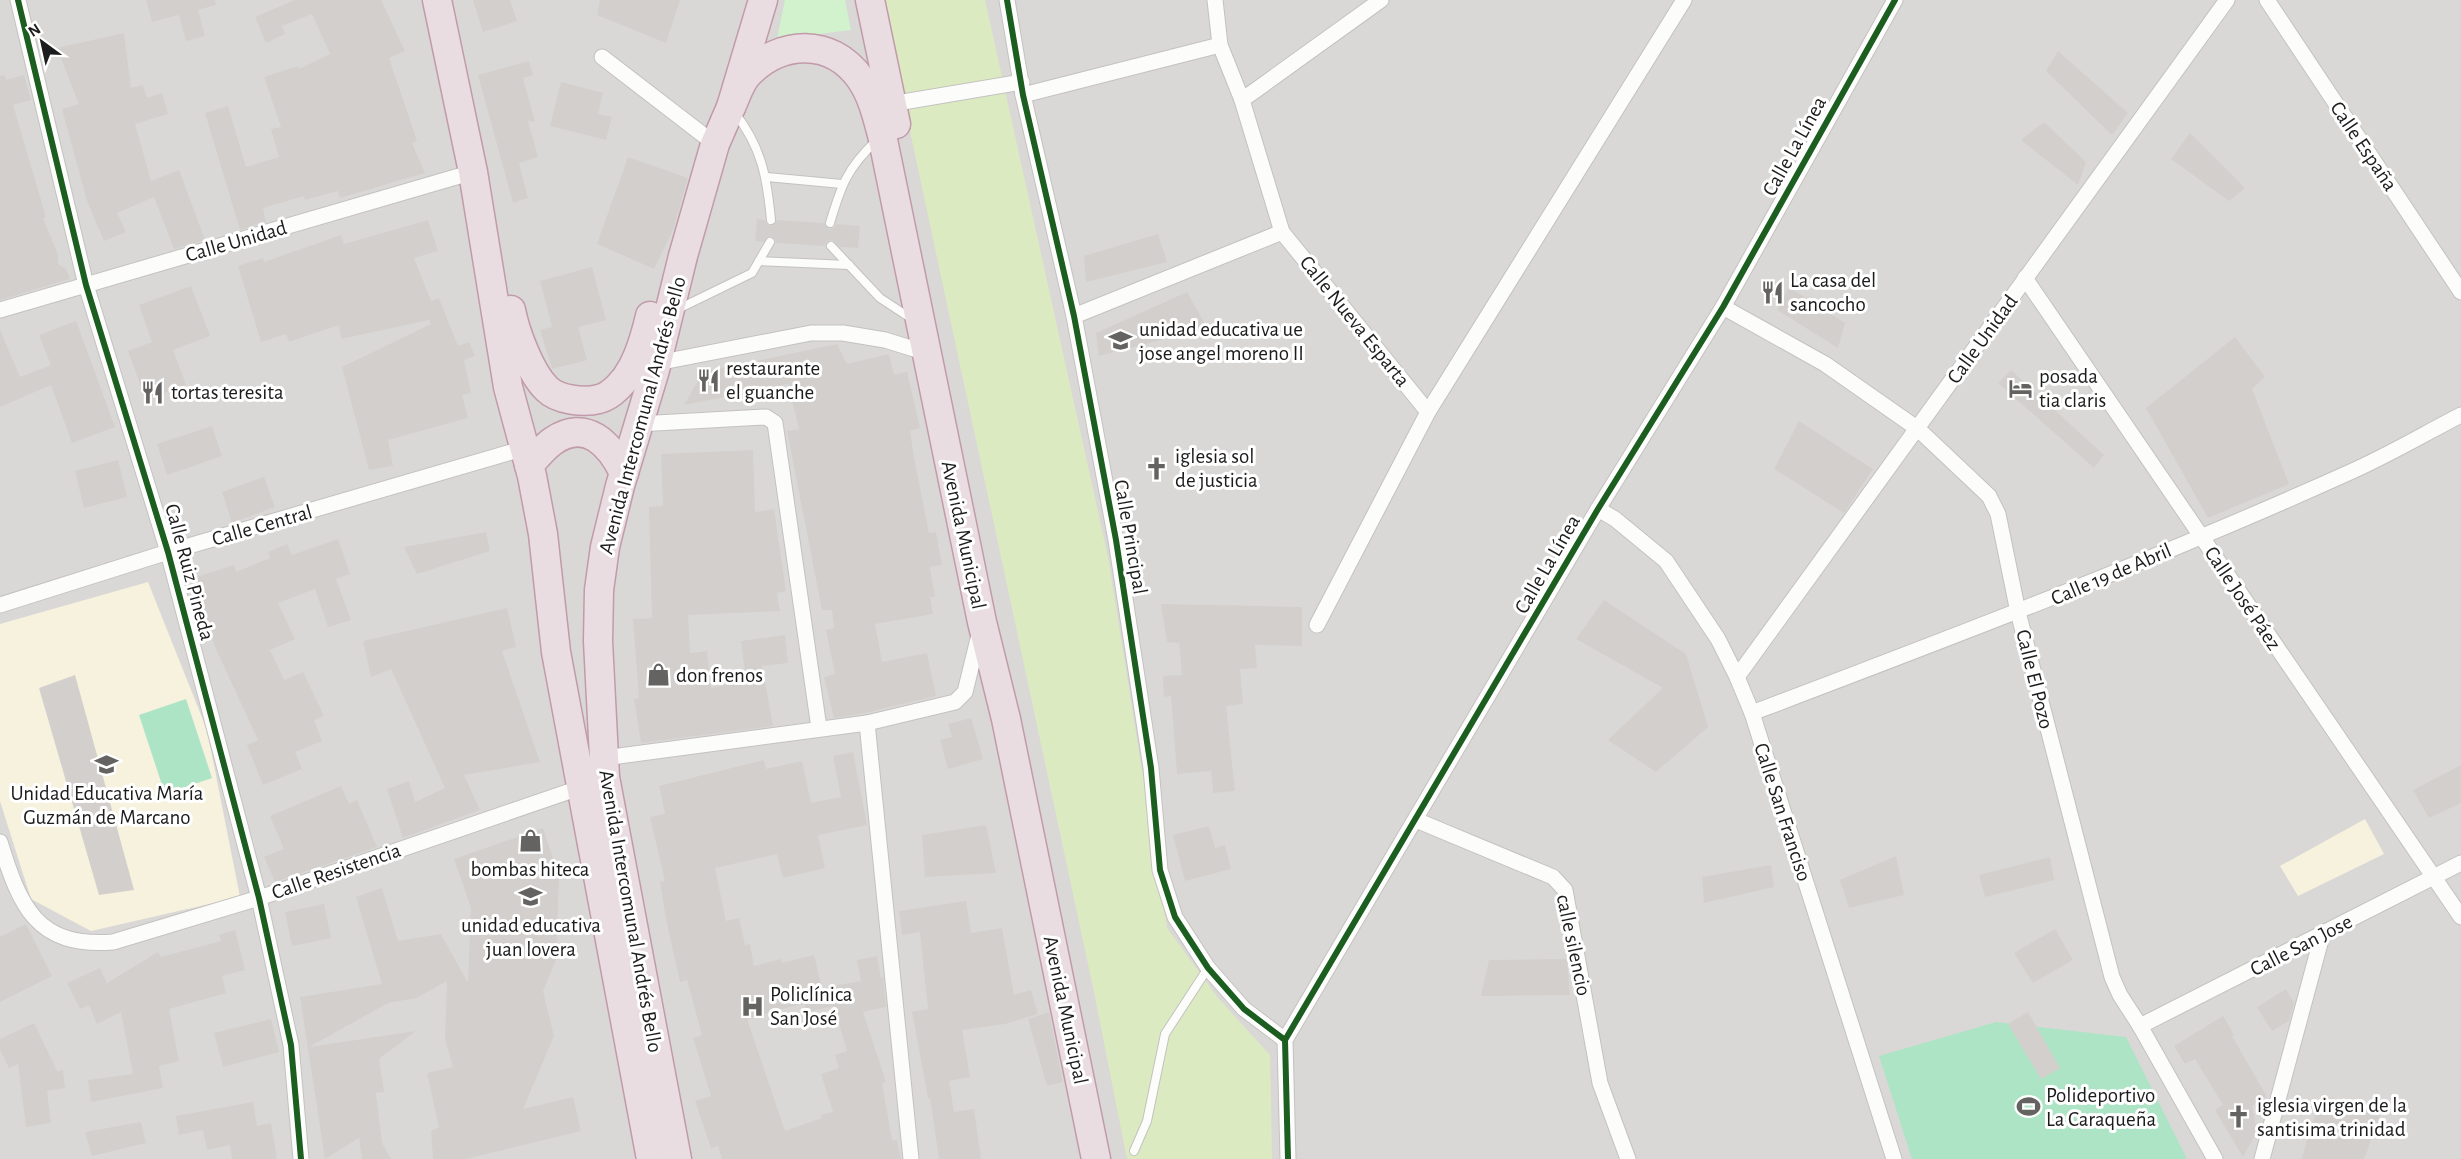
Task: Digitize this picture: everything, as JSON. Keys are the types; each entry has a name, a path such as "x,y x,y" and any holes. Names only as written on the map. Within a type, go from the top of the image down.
{"highway":[{"name":"Avenida Intercomunal Andrés Bello","path":"436,0 473,172 508,387 527,457 543,534 556,652 651,1159"},
{"name":"Avenida Intercomunal Andrés Bello","path":"676,1159 607,788 598,641 599,590 605,547 624,473 657,363 683,256 715,144 731,107 763,0"},
{"name":"Avenida Municipal","path":"870,0 1057,933 1096,1159"},
{"name":"Avenida Municipal","path":"731,107 746,75 775,53 805,47 825,51 845,61 856,73 872,101 882,135 982,622 1057,933 1121,1155"},
{"path":"473,172 487,211 502,266 513,320 523,349 546,389 560,397 579,400 600,399 616,389 632,370 658,288 683,256"},
{"path":"527,457 571,433 583,433 603,441 612,450 624,473"}],"street":[{"name":"Calle Ruiz Pineda","path":"18,0 86,285 168,552 259,898 291,1045 300,1159"},
{"name":"Calle Principal","path":"1007,0 1023,88 1074,316 1116,540 1150,768 1160,870 1175,917 1208,968 1244,1009 1285,1040"},
{"name":"Calle Nueva Esparta","path":"1215,0 1221,45 1242,99 1282,232 1428,412"},
{"path":"1242,99 1381,0"},
{"path":"1317,625 1428,412 1684,0"},
{"name":"Calle La Línea","path":"1285,1040 1598,509 1723,307 1895,0"},
{"name":"Calle Unidad","path":"1737,677 2227,0"},
{"name":"Calle España","path":"2267,0 2461,292"},
{"path":"891,104 1023,88 1221,45"},
{"path":"602,57 715,144"},
{"name":"Calle Unidad","path":"0,310 473,172"},
{"path":"1074,316 1282,232"},
{"name":"Calle José Páez","path":"2025,278 2461,917"},
{"name":"Calle El Pozo","path":"1723,307 1825,364 1918,429 1989,496 1998,514 2018,612 2112,977 2120,995 2215,1159"},
{"path":"657,363 811,333 843,333 885,340 924,339"},
{"name":"Calle 19 de Abril","path":"1752,713 2018,612 2201,536 2350,472 2461,415"},
{"path":"638,424 766,417 775,423 819,728"},
{"name":"Calle Central","path":"0,605 168,552 527,457"},
{"name":"Calle San Franciso","path":"1598,509 1615,519 1666,561 1718,639 1737,677 1752,713 1894,1159"},
{"path":"604,758 867,723 955,702 965,692 982,622"},
{"path":"867,723 911,1159"},
{"name":"Calle Resistencia","path":"0,842 21,900 42,927 70,940 95,943 112,942 259,898 582,787"},
{"name":"calle silencio","path":"1416,820 1553,877 1565,890 1600,1083 1628,1159"},
{"name":"Calle San Jose","path":"2140,1026 2322,936 2461,863"},
{"path":"2262,1159 2322,936"},
{"path":"1285,1040 1288,1159"}],"lane":[{"path":"731,107 750,133 767,177 771,220"},
{"path":"830,223 842,184 858,158 882,135"},
{"path":"767,177 842,184"},
{"path":"669,313 752,273 770,242"},
{"path":"831,246 880,298 924,339"},
{"path":"759,261 849,265"},
{"path":"1121,1155 1147,1121 1165,1034 1208,968"}],"shaded area":[{"path":"0,0 2461,0 2461,1159 0,1159"},
{"path":"686,0 735,0 703,114 653,88"},
{"path":"1890,299 1951,343 1907,406 1839,359"},
{"path":"2027,333 2090,419 2080,425 2016,362"},
{"name":"Unidad Educativa María Guzmán de Marcano","path":"148,582 207,730 240,897 91,931 31,899 0,801 0,624"},
{"path":"2365,819 2384,854 2298,896 2280,866"}],"green space":[{"path":"785,0 845,0 851,30 777,39"},
{"path":"882,0 985,0 1108,557 1167,928 1218,998 1270,1055 1272,1159 1127,1159 1094,992"},
{"path":"186,699 212,778 165,794 139,715"},
{"name":"Polideportivo La Caraqueña","path":"1996,1022 2126,1037 2187,1159 1912,1159 1879,1056"}],"building":[{"path":"146,0 215,0 216,5 198,10 205,36 186,41 179,15 152,22"},
{"path":"295,0 381,0 405,51 389,58 417,141 412,143 425,173 340,198 338,191 305,200 304,196 263,208 266,222 240,230 205,113 228,106 246,167 279,157 271,129 281,127 264,77 298,66 299,69 330,54 312,14 282,26 285,34 266,43 255,17"},
{"path":"473,0 510,0 517,21 483,32"},
{"path":"600,0 680,0 666,43 597,15"},
{"path":"124,33 131,88 143,85 147,98 162,93 168,114 135,124 151,181 179,170 205,240 174,249 154,197 117,213 126,232 104,241 87,201 62,109 79,104 57,48"},
{"path":"2058,51 2128,113 2112,135 2046,71"},
{"path":"529,61 533,75 523,78 535,122 528,121 538,157 519,163 528,198 513,203 478,75"},
{"path":"4,75 6,80 24,75 31,100 13,105 46,217 43,218 58,255 58,264 66,269 70,279 0,300 0,76"},
{"path":"561,82 603,93 598,114 612,117 606,140 550,126"},
{"path":"2044,122 2086,162 2078,185 2021,140"},
{"path":"2190,133 2245,188 2229,201 2171,159"},
{"path":"628,157 688,178 673,230 654,269 597,244"},
{"path":"757,219 765,220 771,226 777,220 824,223 829,229 834,228 836,224 860,226 858,248 840,247 832,240 827,241 825,246 776,243 771,236 763,242 755,241"},
{"path":"428,220 438,251 414,258 431,301 439,298 458,346 469,342 475,356 464,360 471,393 462,395 468,418 388,440 393,466 369,470 342,367 431,324 429,320 341,339 339,325 289,342 286,334 261,342 238,266 263,258 264,262 341,235 344,244"},
{"path":"1158,234 1167,262 1086,282 1084,256"},
{"path":"592,267 606,320 578,327 587,360 552,369 540,330 552,327 540,281"},
{"path":"191,286 210,336 173,350 186,385 146,400 128,351 152,342 139,305"},
{"path":"1789,287 1845,323 1838,348 1777,310"},
{"path":"1187,292 1207,328 1099,356 1096,333"},
{"path":"76,321 115,427 72,443 51,385 0,407 0,330 20,377 51,365 39,335"},
{"path":"2235,337 2265,377 2252,389 2289,484 2208,518 2146,408"},
{"path":"837,344 847,364 889,354 894,375 907,372 920,428 910,431 914,457 929,533 936,532 942,565 930,567 935,597 930,597 933,614 875,624 882,662 927,653 936,696 834,718 824,677 835,674 826,630 834,628 832,610 822,610 787,431 799,429 788,384 684,405 703,372"},
{"path":"2011,370 2104,455 2094,468 1998,383"},
{"path":"1799,421 1873,469 1844,513 1774,469"},
{"path":"212,426 222,456 167,475 157,444"},
{"path":"753,450 755,512 774,509 786,591 777,593 780,611 688,615 690,653 707,651 711,688 746,681 741,641 785,635 788,663 762,666 773,726 641,743 634,699 639,698 633,619 652,618 649,507 663,506 661,454"},
{"path":"118,460 127,497 84,508 75,471"},
{"path":"264,477 275,507 232,523 222,492"},
{"path":"486,532 490,551 417,574 404,547"},
{"path":"338,539 350,574 336,579 351,620 328,627 315,589 278,603 295,639 270,650 284,680 303,672 324,716 314,720 322,741 295,752 302,769 263,785 247,745 258,740 215,647 193,578 234,565 236,572 270,558 268,552 287,544 292,555"},
{"path":"1604,600 1686,654 1708,727 1656,772 1608,740 1663,688 1576,639"},
{"path":"1161,604 1302,607 1302,646 1255,645 1257,668 1240,669 1243,704 1226,706 1235,791 1213,793 1211,771 1177,774 1171,696 1164,697 1163,676 1182,675 1179,643 1167,642"},
{"path":"507,608 516,647 502,651 540,762 464,775 480,810 403,838 387,789 409,781 415,802 445,788 391,669 371,677 363,641"},
{"path":"75,675 134,890 99,895 39,688"},
{"path":"971,718 983,759 948,769 940,740 952,737 948,724"},
{"path":"853,752 867,825 818,835 825,868 783,878 777,854 715,868 726,921 739,918 745,945 750,944 754,966 781,959 782,963 814,955 822,988 861,981 857,960 877,956 881,978 883,977 886,1007 863,1012 886,1082 882,1083 892,1140 897,1140 901,1159 722,1159 718,1146 711,1148 695,1101 711,1096 693,1038 702,1035 687,980 680,982 660,882 665,881 650,817 665,814 659,786 764,760 766,769 802,761 811,803 841,797 833,756","holes":["804,1003 807,1012 834,1006 847,1051 835,1055 839,1068 821,1074 833,1112 785,1131 747,1019"]},
{"path":"2461,765 2461,803 2429,818 2413,790"},
{"path":"341,786 349,804 357,800 377,847 275,882 264,857 284,849 270,816"},
{"path":"986,825 996,873 925,877 922,835"},
{"path":"1209,826 1215,848 1225,845 1231,869 1185,881 1173,835"},
{"path":"543,828 559,877 556,960 543,991 554,1036 523,1109 573,1097 581,1131 466,1159 433,1159 431,1131 439,1127 427,1073 453,1067 445,1039 447,981 416,998 388,1003 309,1047 416,1031 379,1059 384,1092 376,1093 382,1143 391,1159 362,1159 359,1138 325,1159 300,997 382,984 356,897 382,888 398,941 441,934 468,983 471,908 454,859"},
{"path":"1896,856 1904,895 1849,908 1840,880"},
{"path":"2050,857 2054,880 1985,897 1979,875"},
{"path":"1771,865 1774,887 1704,903 1702,877"},
{"path":"966,901 971,933 1002,928 1014,995 1031,990 1038,1014 1005,1024 962,1030 970,1077 949,1081 954,1112 974,1109 981,1159 939,1159 930,1098 928,1098 912,1012 928,1009 920,932 902,935 899,911"},
{"path":"324,904 331,938 292,946 285,912"},
{"path":"26,924 52,976 0,1002 0,937"},
{"path":"2055,929 2073,960 2033,983 2014,953"},
{"path":"235,930 245,970 222,976 226,993 169,1009 179,1061 159,1066 163,1088 91,1102 88,1080 133,1074 121,1012 97,1024 89,1005 80,1009 67,983 100,968 107,983 158,952 161,957 221,941 219,935"},
{"path":"1567,959 1570,995 1481,996 1489,960"},
{"path":"2286,989 2294,1003 2289,1021 2272,1031 2257,1007"},
{"path":"1049,1012 1063,1082 1047,1086 1028,1019"},
{"path":"2028,1012 2060,1068 2041,1079 2008,1024"},
{"path":"2223,1016 2267,1097 2252,1106 2257,1131 2243,1157 2215,1110 2223,1105 2195,1059 2185,1064 2174,1046"},
{"path":"271,1019 279,1052 223,1067 214,1033"},
{"path":"34,1023 57,1071 63,1070 65,1088 47,1091 51,1123 26,1127 18,1064 9,1068 0,1050 0,1039"},
{"path":"2323,1095 2380,1116 2364,1159 2302,1159"},
{"path":"253,1102 257,1126 271,1123 277,1159 232,1159 230,1145 207,1150 203,1130 179,1135 176,1116"},
{"path":"141,1122 146,1143 92,1156 85,1132"}],"cycle path":[{"path":"18,0 86,285 168,552 259,898 291,1045 301,1159"},
{"path":"1007,0 1023,95 1074,316 1116,540 1151,768 1160,870 1175,917 1208,968 1244,1009 1285,1040"},
{"path":"1288,1159 1285,1040 1598,509 1723,307 1895,0"}],"place":[{"name":"La casa del sancocho","path":"1772,292"},
{"name":"unidad educativa ue jose angel moreno II","path":"1121,341"},
{"name":"restaurante el guanche","path":"708,380"},
{"name":"posada tia claris","path":"2021,388"},
{"name":"tortas teresita","path":"153,392"},
{"name":"iglesia sol de justicia","path":"1157,468"},
{"name":"don frenos","path":"658,675"},
{"name":"Unidad Educativa María Guzmán de Marcano","path":"107,765"},
{"name":"bombas hiteca","path":"530,841"},
{"name":"unidad educativa juan lovera","path":"531,897"},
{"name":"Policlínica San José","path":"752,1006"},
{"name":"Polideportivo La Caraqueña","path":"2028,1107"},
{"name":"iglesia virgen de la santisima trinidad","path":"2239,1117"}]}
